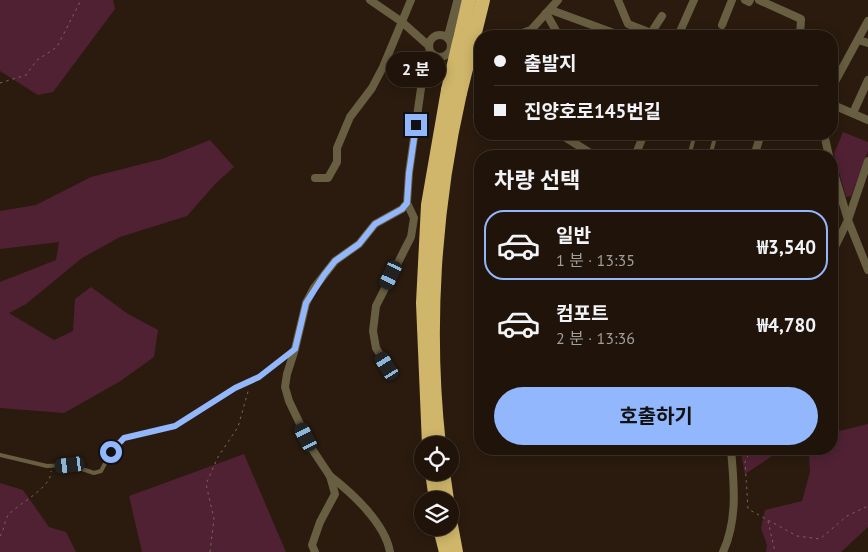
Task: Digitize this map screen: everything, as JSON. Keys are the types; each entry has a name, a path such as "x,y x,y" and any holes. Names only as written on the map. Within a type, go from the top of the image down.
{"highway":[{"path":"429,436 423,303 428,205 454,91 469,0"},
{"path":"438,436 435,408 434,304 440,207 453,127 454,91 483,0"},
{"path":"442,536 446,552"},
{"path":"453,536 456,552"}],"street":[{"path":"370,0 402,22 429,46 434,55"},
{"path":"315,178 328,178 337,162 338,148 350,117 372,88 411,0"},
{"path":"434,55 444,56 450,52 451,45 448,38 458,0"},
{"path":"555,30 546,14 558,0"},
{"path":"618,0 628,24 641,30"},
{"path":"681,30 694,0"},
{"path":"722,25 732,0"},
{"path":"745,0 749,2 750,0"},
{"path":"760,0 801,19 800,30"},
{"path":"531,30 550,11"},
{"path":"550,11 605,30"},
{"path":"655,30 662,16"},
{"path":"838,76 868,20"},
{"path":"429,46 432,39 438,35 448,38"},
{"path":"858,40 868,43"},
{"path":"450,52 474,62"},
{"path":"387,366 376,348 373,331 376,306 411,237 414,218 407,203 409,173 424,67 434,55"},
{"path":"853,113 868,80"},
{"path":"838,107 868,120"},
{"path":"570,140 585,150"},
{"path":"838,241 866,174 868,161"},
{"path":"838,186 848,220 868,270"},
{"path":"315,552 312,545 317,530 335,494 330,476 308,441 289,401 285,387 306,303 335,261 359,244 375,224 402,209 407,203"},
{"path":"858,245 868,250"},
{"path":"723,552 732,533 734,487 731,455"},
{"path":"330,476 357,498 380,531 390,552"}],"lane":[{"path":"0,455 47,466 70,465 94,473 102,471 111,452 124,438 175,426 235,388 252,380 295,349"}],"path":[{"path":"0,83 26,75 37,60 56,47 81,0"},
{"path":"210,552 214,519 206,484 218,456 238,427 252,380"},
{"path":"748,455 745,462 746,503 748,509 768,522 797,536 820,539 847,516 868,506"},
{"path":"0,536 4,530 7,516 46,484 51,475 47,466"},
{"path":"768,522 775,552"}],"shaded area":[{"path":"0,0 113,0 115,9 53,92 38,95 0,71"},
{"path":"843,132 868,142 868,151 851,196 846,197 838,168 838,150 836,150"},
{"path":"210,140 234,167 216,183 187,216 120,237 82,258 26,304 9,313 54,340 73,331 75,299 91,287 128,314 158,330 154,357 119,382 64,413 0,408 0,282 56,260 59,242 0,249 0,211 36,205 91,177 162,159"},
{"path":"868,424 868,527 841,552 766,552 767,545 761,528 765,510 802,501 810,472 809,455 838,455 838,431"},
{"path":"244,454 286,552 142,552 129,496"},
{"path":"741,455 774,455 745,474"},
{"path":"0,483 23,490 49,527 66,532 76,552 0,552"}],"route":[{"path":"111,452 124,438 175,426 235,388 259,377 295,349 306,303 314,288 335,261 359,244 375,224 402,209 407,203 416,125"}]}
